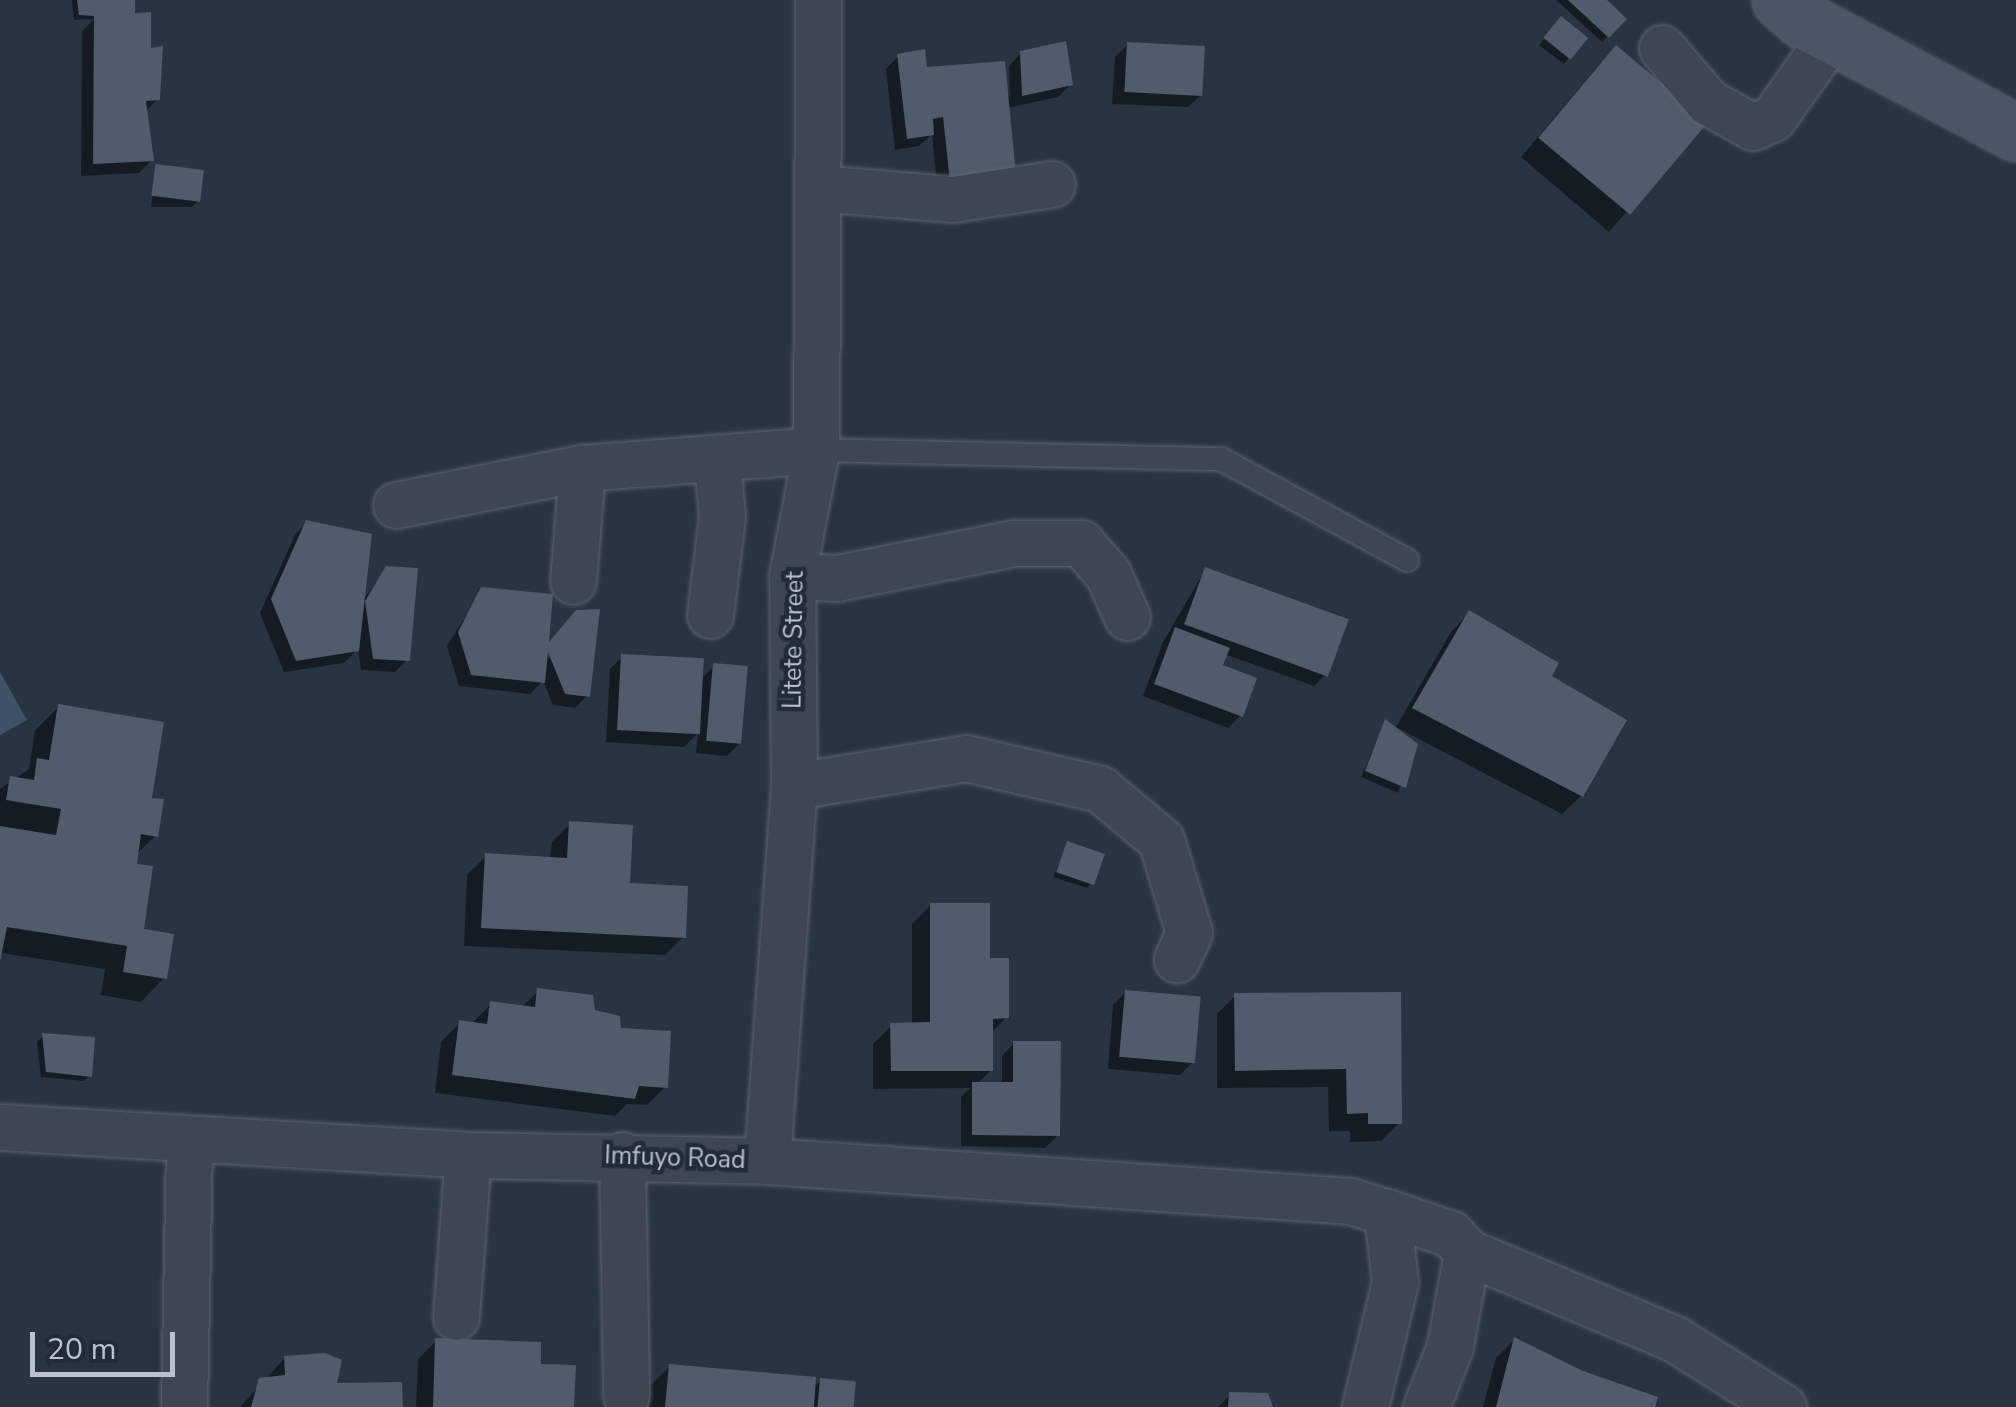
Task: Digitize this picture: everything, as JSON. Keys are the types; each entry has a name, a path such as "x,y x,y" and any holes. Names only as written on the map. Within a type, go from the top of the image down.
{"main road":[{"path":"1780,0 1832,35 2016,133"}],"street":[{"name":"Litete Street","path":"767,1161 794,786 792,576 816,450 818,0"},
{"path":"1662,48 1708,102 1752,127 1773,118 1832,35"},
{"path":"818,188 953,199 1052,184"},
{"path":"396,504 582,468 718,462 816,450"},
{"path":"710,615 722,516 718,462"},
{"path":"572,582 582,468"},
{"path":"792,576 837,578 1013,543 1080,543 1108,574 1127,617"},
{"path":"794,786 966,758 1100,788 1161,840 1189,932 1177,959"},
{"name":"Imfuyo Road","path":"0,1127 190,1142 468,1155 622,1155 767,1161 1369,1206 1451,1234 1467,1252 1675,1338 1783,1407"},
{"path":"184,1407 190,1142"},
{"path":"456,1317 468,1155"},
{"path":"622,1155 626,1395"},
{"path":"1365,1407 1395,1282 1369,1206"},
{"path":"1426,1407 1450,1346 1467,1252"}],"lane":[{"path":"816,450 1220,460 1407,560"}],"water":[{"path":"0,672 27,720 0,735"}],"building":[{"path":"77,0 135,0 135,13 151,12 151,48 163,46 160,100 146,101 154,161 93,164 94,16 79,15"},
{"path":"1568,0 1607,0 1627,19 1609,38"},
{"path":"1561,16 1588,38 1571,60 1543,38"},
{"path":"1066,41 1073,85 1022,96 1020,51"},
{"path":"1127,42 1205,46 1202,96 1124,92"},
{"path":"1616,45 1708,122 1630,215 1538,138"},
{"path":"925,49 927,67 1005,61 1016,175 950,182 943,117 933,119 934,135 907,139 897,54"},
{"path":"155,164 204,170 200,202 151,196"},
{"path":"306,520 372,534 359,651 296,661 271,599"},
{"path":"386,566 418,568 410,661 373,659 365,601"},
{"path":"1205,567 1349,619 1328,677 1184,624"},
{"path":"481,587 553,594 549,642 576,610 600,609 590,697 565,694 548,652 545,683 471,675 458,632"},
{"path":"1469,610 1559,663 1552,676 1627,720 1583,797 1412,708"},
{"path":"1175,627 1230,648 1223,665 1257,678 1243,717 1154,684"},
{"path":"621,654 704,658 700,734 617,730"},
{"path":"713,663 748,666 741,744 706,741"},
{"path":"58,704 164,722 152,798 164,799 158,837 141,834 137,864 153,866 144,929 174,934 167,979 123,972 127,946 7,927 0,962 0,826 56,835 61,809 6,800 10,776 34,780 37,758 49,760"},
{"path":"1385,719 1418,744 1406,788 1365,771"},
{"path":"569,821 633,825 630,883 688,886 686,938 481,928 485,853 567,858"},
{"path":"1067,841 1105,854 1094,885 1056,872"},
{"path":"930,903 990,903 990,958 1009,958 1009,1018 993,1019 993,1071 891,1071 890,1023 930,1022"},
{"path":"537,988 593,995 595,1010 620,1016 621,1028 671,1031 668,1088 639,1086 635,1099 452,1075 459,1020 487,1024 490,1001 535,1007"},
{"path":"1125,990 1201,997 1195,1063 1119,1057"},
{"path":"1401,992 1402,1124 1368,1124 1368,1113 1347,1114 1346,1069 1235,1071 1234,993"},
{"path":"42,1033 95,1037 92,1077 46,1072"},
{"path":"1013,1041 1061,1041 1060,1136 972,1135 972,1082 1013,1082"},
{"path":"1514,1337 1583,1371 1658,1397 1655,1407 1496,1407"},
{"path":"435,1338 541,1342 541,1364 576,1365 574,1407 433,1407"},
{"path":"325,1353 342,1360 337,1383 402,1382 403,1407 251,1407 259,1378 285,1375 284,1356"},
{"path":"669,1364 816,1377 814,1407 665,1407"},
{"path":"820,1378 856,1381 854,1407 817,1407"},
{"path":"1229,1392 1268,1393 1273,1407 1228,1407"}]}
